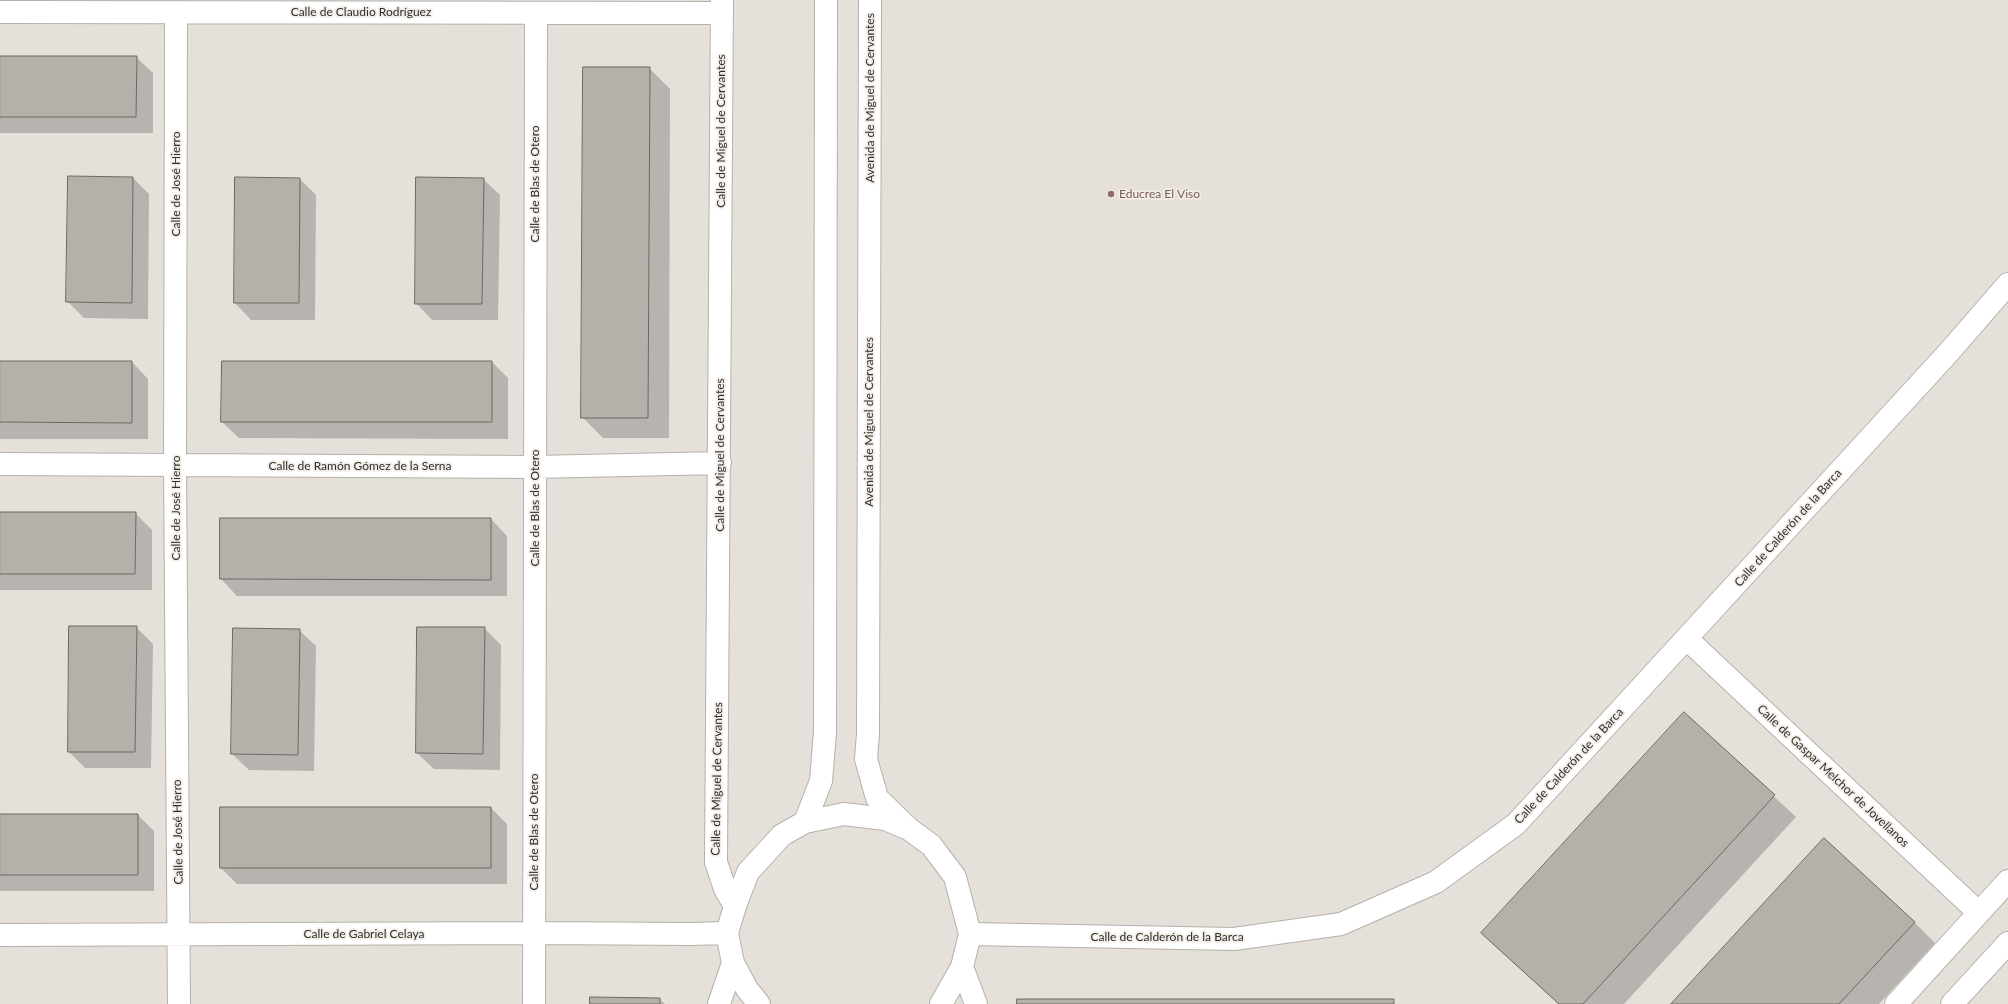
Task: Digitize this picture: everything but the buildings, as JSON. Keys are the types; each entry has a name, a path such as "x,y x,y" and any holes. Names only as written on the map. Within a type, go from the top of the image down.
{"street":[{"path":"805,822 821,781 825,732 826,0"},
{"name":"Avenida de Miguel de Cervantes","path":"870,0 868,734 866,759 877,798 908,829"},
{"name":"Calle de Claudio Rodríguez","path":"0,12 536,13 722,6"},
{"name":"Calle de Miguel de Cervantes","path":"722,6 720,463 716,862 725,889 735,906"},
{"name":"Calle de José Hierro","path":"176,12 175,465 180,934 179,1004"},
{"name":"Calle de Blas de Otero","path":"534,1004 536,13"},
{"name":"Calle de Calderón de la Barca","path":"970,934 1234,939 1341,924 1436,882 1516,824 1949,352 2008,284"},
{"name":"Calle de Ramón Gómez de la Serna","path":"0,464 535,467 720,463"},
{"name":"Calle de Gaspar Melchor de Jovellanos","path":"1686,639 1980,913"},
{"path":"759,1004 747,989 733,963 727,933 735,906 748,872 782,835 805,822 844,814 885,819 908,829 931,846 955,877 970,934 962,967 941,1004"},
{"path":"1896,1004 2008,882"},
{"name":"Calle de Gabriel Celaya","path":"0,935 727,933"},
{"path":"1952,1004 2008,943"},
{"path":"720,1004 733,963"},
{"path":"962,967 976,1004"}],"place":[{"name":"Educrea El Viso","path":"1111,194"}]}
